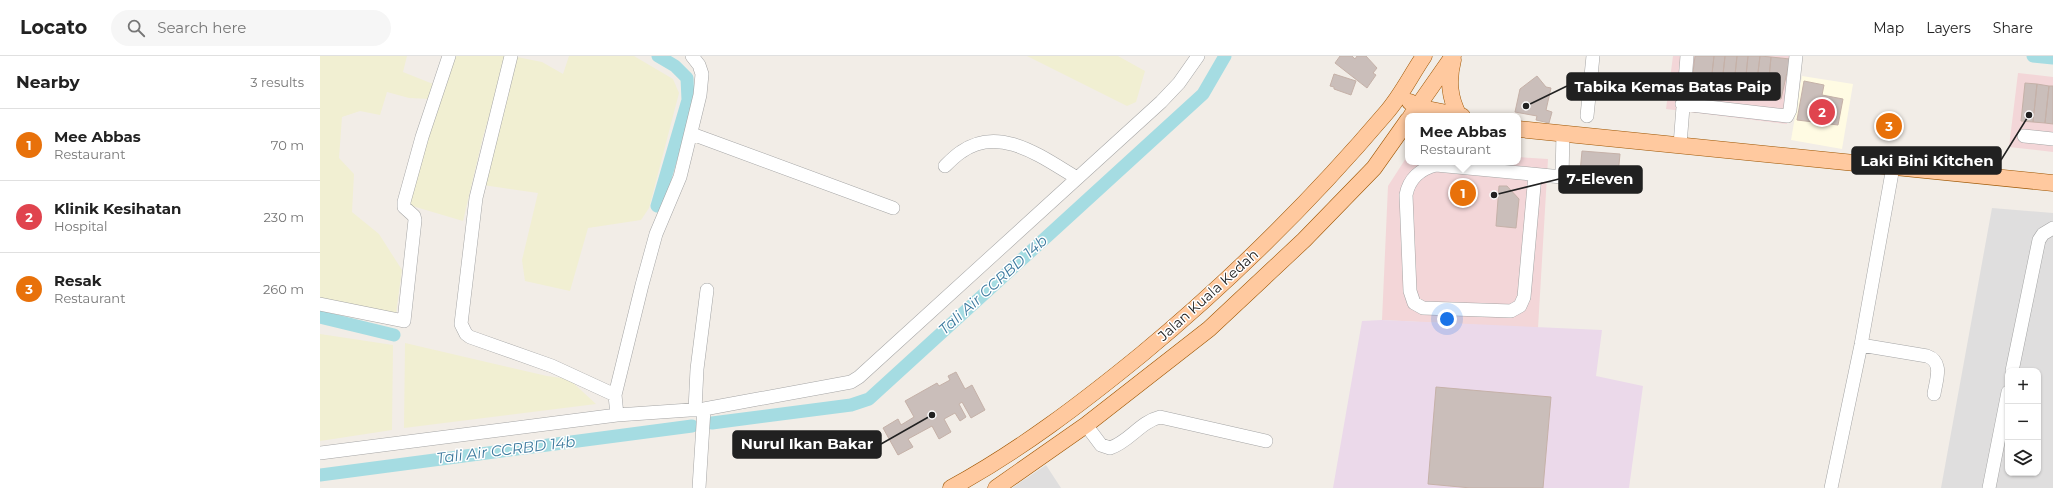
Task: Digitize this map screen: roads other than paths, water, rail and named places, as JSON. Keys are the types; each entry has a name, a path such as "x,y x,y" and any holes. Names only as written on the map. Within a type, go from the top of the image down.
{"main road":[{"name":"Jalan Kuala Kedah","path":"951,488 1025,442 1096,391 1196,309 1290,220 1387,112 1424,56"},
{"path":"1454,56 1449,86 1454,107 1459,113"},
{"path":"1416,113 1454,56"},
{"path":"1399,94 1406,113"},
{"path":"1387,112 1405,120"},
{"name":"Jalan Kuala Kedah","path":"996,488 1086,425 1209,329 1304,240 1374,168 1405,128"},
{"path":"1521,129 2053,183"}],"street":[{"path":"320,304 404,321 415,220 414,216 404,207 404,202 422,137 449,56"},
{"path":"511,56 476,198 461,324 466,334 470,337 552,366 615,395"},
{"path":"617,414 615,395 656,234 680,176 692,134 702,79 699,65 692,56"},
{"path":"320,453 617,414 700,409 839,386 855,380 1161,102 1179,83 1198,56"},
{"path":"1587,116 1593,56"},
{"path":"1680,145 1682,104 1687,56"},
{"path":"1682,104 1786,116 1790,110 1796,56"},
{"path":"1535,175 1524,297 1520,306 1511,311 1423,308 1414,303 1410,291 1406,195 1407,187 1413,179 1423,170 1436,165 1562,177 1563,133"},
{"path":"692,134 893,208"},
{"path":"2024,136 2053,139"},
{"path":"945,166 962,151 985,142 998,141 1023,147 1077,178"},
{"path":"1831,488 1861,345 1893,166"},
{"path":"2013,368 2039,240 2043,234 2053,228"},
{"path":"699,488 700,409 697,369 707,290"},
{"path":"1861,345 1926,356 1934,359 1938,365 1934,394"},
{"path":"1989,488 2006,404"},
{"path":"1086,425 1101,445 1110,448 1120,443 1147,422 1160,417 1266,440"}],"waterway":[{"path":"657,206 688,100 687,78 675,66 658,56"},
{"name":"Tali Air CCRBD 14b","path":"712,423 851,405 869,399 1203,94 1225,56"},
{"path":"2033,56 2053,58"},
{"path":"320,317 394,335"},
{"name":"Tali Air CCRBD 14b","path":"320,475 692,426"}],"place":[{"name":"Tabika Kemas Batas Paip","path":"1526,106"},
{"name":"Klinik Kesihatan","path":"1822,112"},
{"name":"Laki Bini Kitchen","path":"2029,115"},
{"name":"Resak","path":"1889,126"},
{"name":"Mee Abbas","path":"1463,193"},
{"name":"7-Eleven","path":"1494,195"},
{"name":"Nurul Ikan Bakar","path":"932,415"}]}
